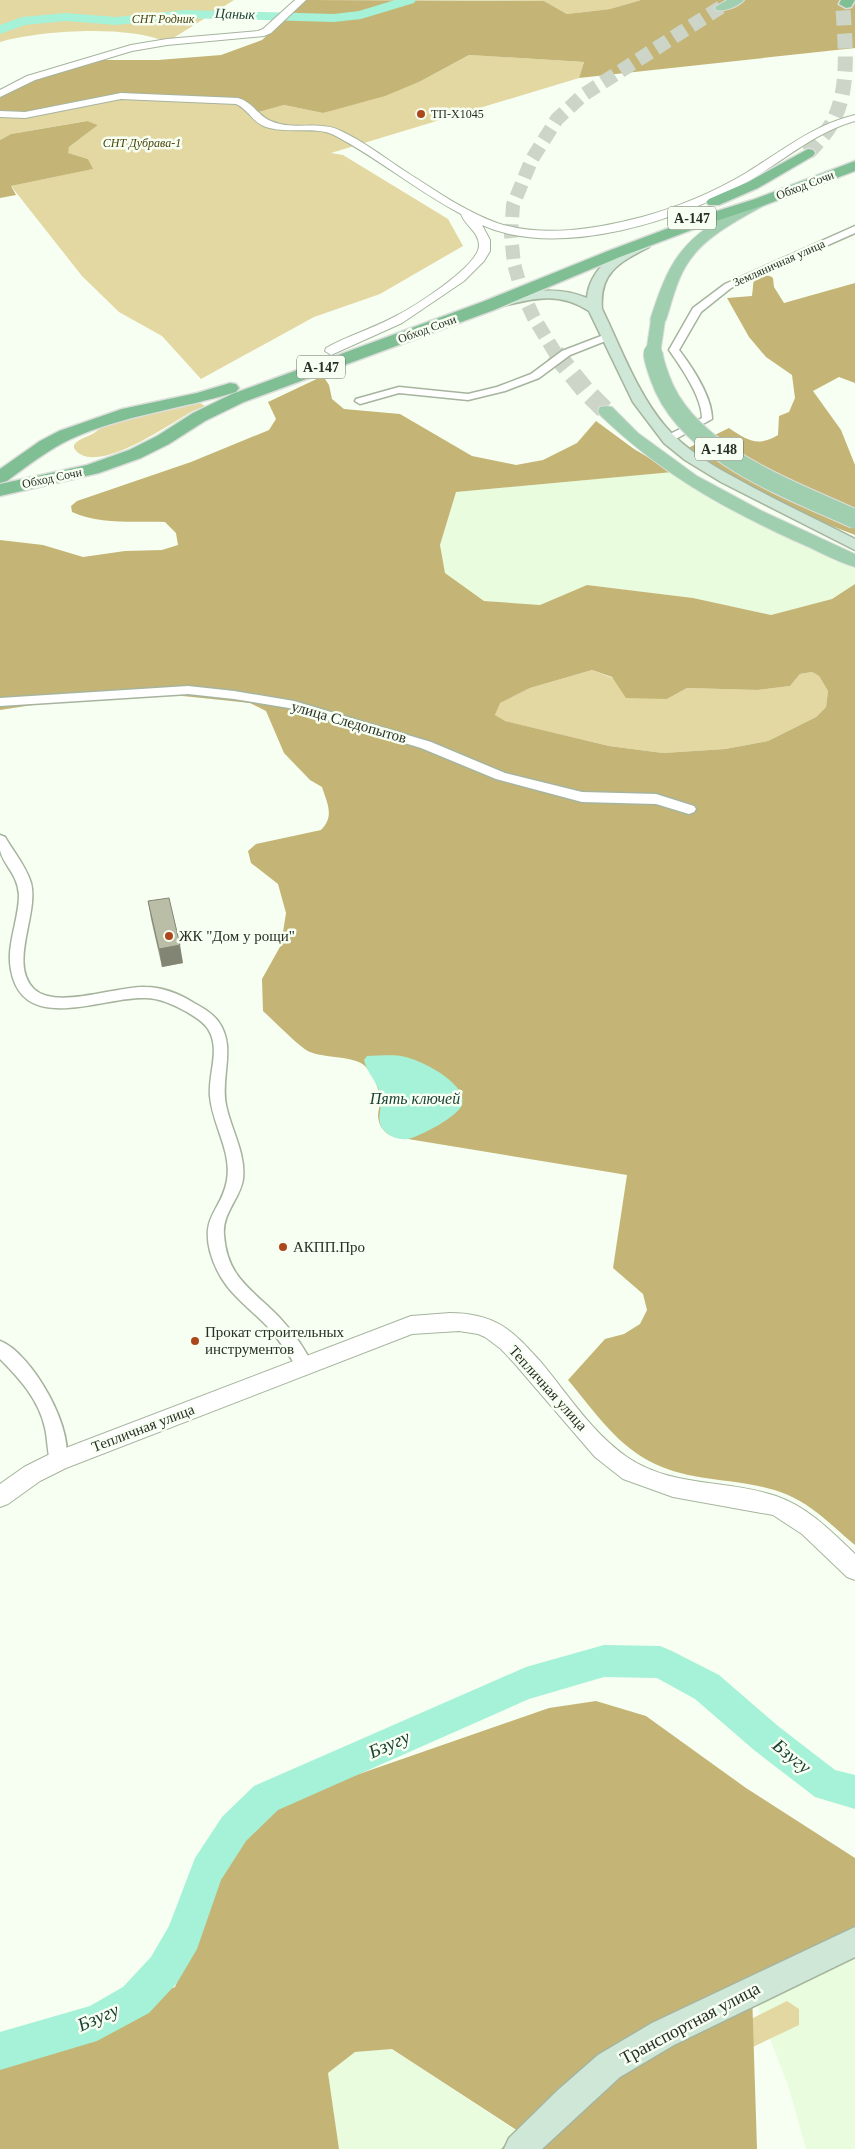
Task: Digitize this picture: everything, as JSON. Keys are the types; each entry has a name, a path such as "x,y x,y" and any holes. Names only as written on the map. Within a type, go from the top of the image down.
{"highway":[{"name":"А-147","path":"528,278 720,200 753,185 808,153"},
{"name":"А-147","path":"528,278 672,226 855,155"},
{"name":"Обход Сочи","path":"0,490 92,469 112,462 151,446 199,417 238,398 488,306 704,220 760,202 855,166"},
{"name":"Обход Сочи","path":"0,477 53,440 85,427 143,409 219,392 528,278"},
{"name":"А-147","path":"85,427 61,448 64,456 72,462 84,465 112,462"}],"main road":[{"path":"721,7 738,0"},
{"name":"А-148","path":"760,202 714,229 688,253 673,276 658,320 653,344 658,376 667,396 687,422 726,454 749,468 855,519"},
{"name":"А-147","path":"595,310 594,289 598,278 622,255 644,244"},
{"name":"А-147","path":"488,306 529,295 555,293 578,298 595,310"},
{"path":"595,310 634,389 658,427 668,438 691,456 725,478 855,545"},
{"name":"А-148","path":"606,411 637,441 696,482 729,502 855,561"},
{"name":"Транспортная улица","path":"520,2149 569,2101 609,2066 663,2034 855,1942"}],"street":[{"path":"0,94 31,78 132,48 167,42 263,33 300,1"},
{"path":"0,114 13,116 40,113 121,96 238,101 247,104 258,118 271,126 286,129 324,129 336,132 462,210"},
{"name":"А-147","path":"462,210 502,228 533,234 576,233 618,226 662,213 726,188 752,174 813,132 855,118"},
{"name":"А-147","path":"331,351 346,342 405,316 457,280 479,261 484,250 483,237 478,227 462,210"},
{"name":"Земляничная улица","path":"668,438 707,419 707,410 686,366 674,350 697,310 728,286 855,229"},
{"path":"360,400 399,390 468,396 515,385 535,376 557,358 583,345 609,336"},
{"name":"улица Следопытов","path":"0,702 188,690 234,695 299,707 426,745 501,776 582,797 656,799 689,808"},
{"path":"0,840 24,883 24,900 16,959 18,971 28,993 40,1000 59,1002 131,992 155,993 185,1004 208,1017 215,1027 221,1043 217,1093 235,1164 235,1180 230,1196 216,1224 218,1252 224,1272 236,1290 268,1316 305,1366"},
{"name":"Тепличная улица","path":"0,1497 32,1474 58,1461 305,1366 412,1325 456,1322 486,1328 501,1336 517,1351 563,1406 608,1455 630,1471 658,1484 687,1492 778,1507 797,1517 855,1569"},
{"path":"0,1348 26,1373 42,1394 54,1427 58,1461"}],"shaded area":[{"path":"306,0 544,1 567,14 610,9 641,0 855,0 855,48 579,78 584,62 469,55 421,81 385,96 323,113 284,105 255,113 247,104 121,96 55,110 0,114 0,94 11,87 94,60 158,60 221,55 262,40"},
{"path":"87,121 98,125 69,147 68,153 88,159 93,169 11,186 16,195 0,198 0,140 11,134"},
{"path":"760,275 773,278 774,287 784,303 855,283 855,383 839,377 813,391 841,430 855,465 855,535 760,498 688,448 729,428 753,441 771,439 778,435 779,416 789,412 795,398 792,375 766,357 749,337 727,298 752,296 754,277"},
{"path":"323,376 329,385 332,399 344,409 400,414 472,456 516,465 543,460 577,443 596,421 634,449 673,472 456,492 440,545 445,573 484,601 540,605 587,585 693,598 771,615 832,599 855,584 855,1545 815,1511 788,1495 755,1485 688,1475 655,1464 642,1457 629,1448 607,1427 568,1380 605,1339 624,1334 640,1324 647,1310 643,1294 613,1268 627,1175 403,1139 388,1134 379,1122 380,1102 377,1085 365,1066 354,1060 310,1052 293,1040 263,1011 262,979 281,945 286,913 278,884 251,863 248,851 256,844 321,830 328,820 329,814 328,804 322,787 310,780 284,753 266,711 250,703 173,695 59,701 0,710 0,540 43,545 83,557 125,551 162,550 178,545 176,533 165,522 117,522 94,519 72,512 71,506 77,501 191,462 269,430 276,419 268,402","holes":["592,670 612,677 626,698 667,699 687,688 757,690 790,686 800,674 812,672 819,676 828,691 826,707 816,717 768,741 725,749 663,753 609,746 505,721 495,715 500,703 530,688"]},
{"path":"673,472 855,561 855,584 832,599 771,615 693,598 587,585 540,605 484,601 445,573 440,545 455,492"},
{"path":"596,1701 646,1716 746,1788 855,1858 855,1943 752,1992 757,2149 501,2149 518,2131 392,2049 355,2052 328,2073 339,2149 0,2149 0,2052 175,1987 244,1814 549,1708"},
{"path":"855,1943 855,2149 806,2149 788,2085 752,1992"},
{"path":"392,2049 518,2132 501,2149 339,2149 328,2073 355,2052"}],"green space":[{"name":"СНТ Родник","path":"0,0 234,0 167,42 130,33 84,31 38,35 0,42"},
{"path":"470,0 641,0 610,9 567,14 544,1"},
{"name":"СНТ Дубрава-1","path":"469,55 584,62 579,78 331,153 343,155 448,219 463,246 380,294 314,317 201,379 162,336 119,312 82,276 11,186 92,169 88,159 67,153 69,147 98,125 86,121 11,134 0,140 0,114 105,99 227,99 255,113 284,105 323,113 421,81"},
{"path":"200,403 205,406 132,446 114,453 97,457 84,456 74,448 74,445 79,440 116,421"},
{"path":"592,670 667,699 687,688 757,690 790,686 800,674 812,672 819,676 828,691 826,707 816,717 768,741 725,749 663,753 609,746 504,721 495,715 499,703 530,688"},
{"path":"787,2001 799,2009 799,2025 696,2074 563,2149 687,2051"}],"water":[{"name":"Пять ключей","path":"367,1056 401,1056 432,1068 451,1081 458,1089 462,1097 462,1105 459,1110 446,1120 421,1134 408,1139 399,1139 392,1136 381,1125 380,1093 364,1060"}],"building":[{"path":"169,898 180,945 159,949 148,901"}],"waterway":[{"name":"Цанык","path":"0,30 22,21 66,17 116,21 185,14 334,18 361,15 409,0"},
{"name":"Бзугу","path":"0,2051 97,2022 136,2000 164,1970 184,1936 207,1870 234,1829 266,1798 526,1683 604,1661 660,1662 707,1687 766,1738 827,1785 855,1792"}],"tunnel":[{"path":"808,153 829,128 839,106 845,65 843,8 846,4"},
{"path":"556,354 534,318 522,292 514,264 511,235 513,205 532,159 557,119 583,95 721,7"},
{"path":"555,353 585,390 606,411"}],"place":[{"name":"ТП-Х1045","path":"421,114"},
{"name":"ЖК \"Дом у рощи\"","path":"169,936"},
{"name":"АКПП.Про","path":"283,1247"},
{"name":"Прокат строительных инструментов","path":"195,1341"}]}
